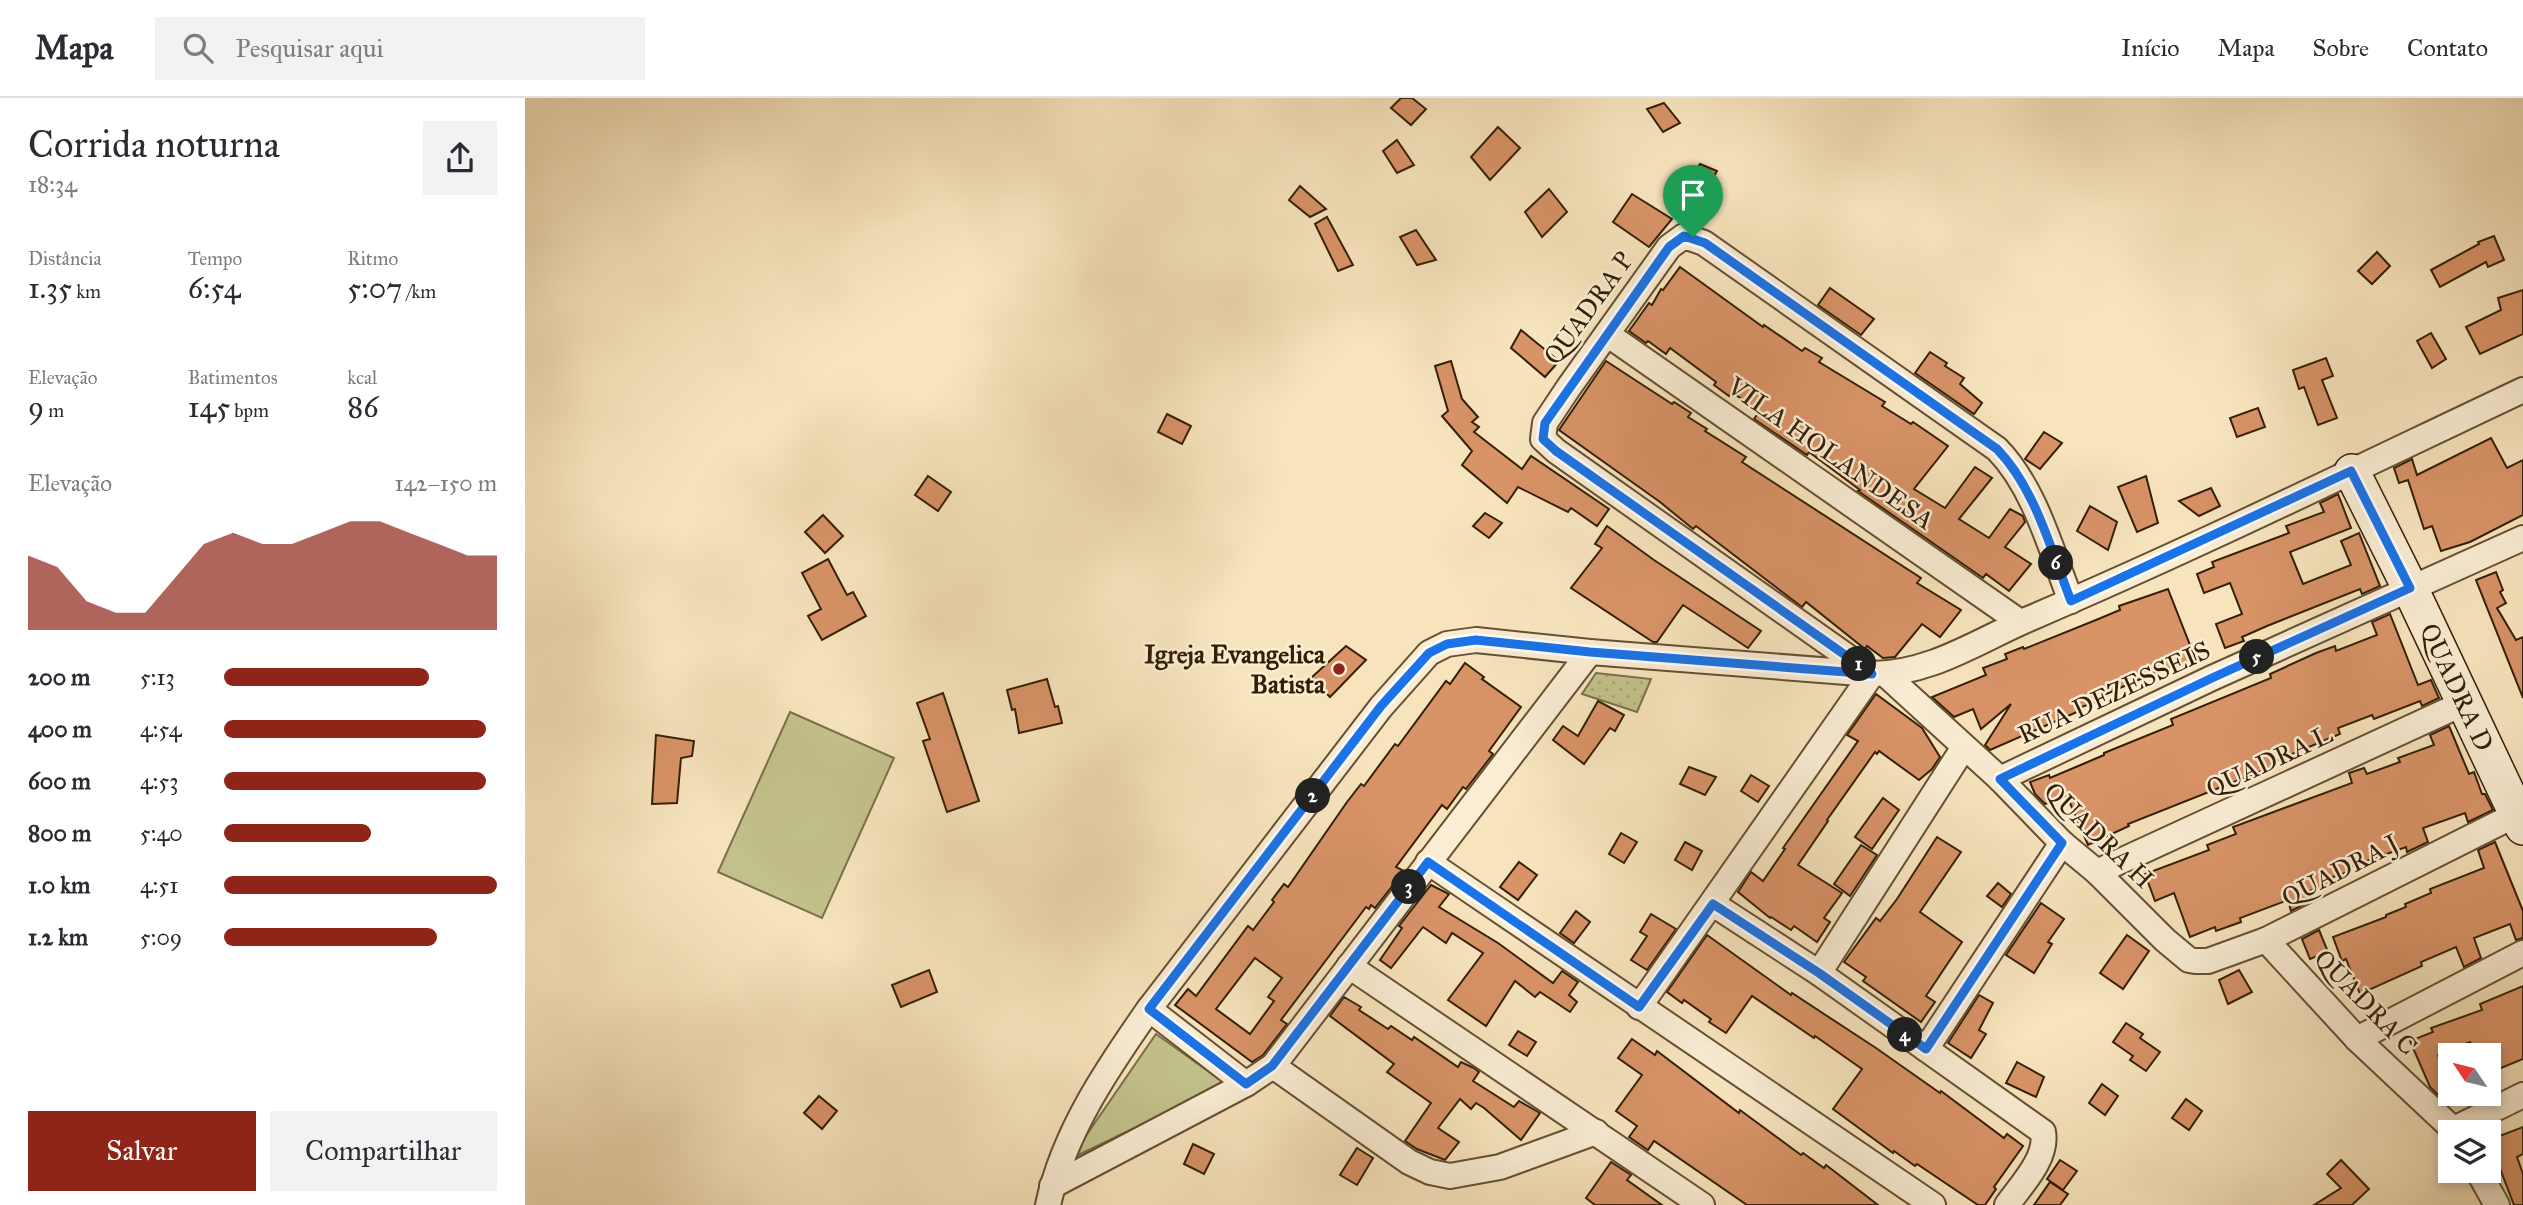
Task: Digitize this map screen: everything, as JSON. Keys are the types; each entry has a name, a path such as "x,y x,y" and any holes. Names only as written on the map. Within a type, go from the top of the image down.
{"street":[{"name":"QUADRA P","path":"1878,674 1543,439 1545,423 1669,247 1684,236 1705,243 1997,449 2011,464 2027,489 2071,601"},
{"name":"VILA HOLANDESA","path":"1607,334 2020,622"},
{"path":"1050,1195 1069,1141 1113,1060 1381,706 1429,653 1447,644 1476,640 1590,652 1878,674 1913,670 2071,601 2523,390"},
{"name":"QUADRA D","path":"2362,467 2420,583 2523,773"},
{"name":"RUA DEZESSEIS","path":"2000,779 2212,678 2523,538"},
{"name":"QUADRA D","path":"2420,583 2464,703 2521,818"},
{"path":"1050,1195 1246,1084 1272,1066 1590,652"},
{"path":"1639,1007 1878,674"},
{"name":"QUADRA H","path":"1878,674 2000,779 2062,843 2097,872 2179,953"},
{"name":"QUADRA L","path":"2097,872 2464,703"},
{"path":"1819,973 1964,747"},
{"name":"QUADRA J","path":"2179,953 2189,960 2208,961 2266,940 2521,818"},
{"path":"1926,1049 2062,843"},
{"path":"1428,862 1933,1205"},
{"path":"1713,904 1819,973 2043,1132 2045,1140 2038,1160 2007,1205"},
{"name":"QUADRA C","path":"2266,940 2357,1039 2443,1120"},
{"path":"2357,1039 2523,953"},
{"path":"1349,966 1702,1205"},
{"path":"1149,1009 1246,1084"},
{"path":"1272,1066 1409,1162 1430,1172 1450,1176 1500,1167 1596,1132"},
{"path":"2476,1120 2523,1095"},
{"path":"2485,1183 2497,1205"}],"shaded area":[{"path":"1596,673 1651,679 1637,712 1582,694"},
{"path":"790,712 894,758 822,918 718,872"},
{"path":"1156,1034 1226,1084 1070,1159"}],"building":[{"path":"1401,98 1412,98 1426,109 1411,125 1391,108"},
{"path":"1664,103 1680,123 1663,132 1647,109"},
{"path":"1498,127 1520,148 1490,180 1471,157"},
{"path":"1397,140 1414,165 1397,173 1383,151"},
{"path":"1700,164 1717,171 1701,198 1683,188"},
{"path":"1300,186 1326,209 1310,217 1289,200"},
{"path":"1549,189 1567,212 1542,237 1525,212"},
{"path":"1632,194 1672,219 1649,247 1613,222"},
{"path":"1327,217 1353,265 1338,271 1315,224"},
{"path":"1416,230 1436,260 1417,265 1400,237"},
{"path":"2494,236 2504,260 2488,267 2486,262 2440,287 2431,270 2479,244 2478,242"},
{"path":"2377,252 2390,266 2372,284 2358,271"},
{"path":"1680,267 1763,327 1764,325 1802,351 1805,348 1822,358 1819,362 1885,402 1882,406 1911,424 1913,422 1948,446 1914,489 1945,508 1975,467 1992,478 1959,519 1989,538 2010,509 2023,516 2025,522 2005,547 2031,564 2009,591 1986,574 1983,578 1858,491 1860,490 1809,452 1807,455 1754,419 1759,412 1732,392 1729,396 1714,385 1716,382 1670,348 1666,354 1629,331"},
{"path":"1830,288 1874,319 1861,335 1818,305"},
{"path":"2523,290 2523,334 2480,354 2466,327 2501,310 2498,298"},
{"path":"1521,330 1559,361 1545,377 1511,348"},
{"path":"2431,333 2446,359 2432,368 2417,341"},
{"path":"1930,352 1964,378 1960,384 1982,403 1974,414 1915,373"},
{"path":"2326,358 2333,376 2322,380 2337,418 2318,425 2304,387 2299,389 2293,370"},
{"path":"1451,361 1462,399 1478,417 1472,422 1479,427 1474,432 1522,469 1531,456 1609,509 1597,526 1571,508 1568,512 1518,487 1507,503 1462,465 1472,451 1442,416 1448,411 1435,366"},
{"path":"1606,361 1672,404 1674,402 1691,413 1688,417 1707,429 1705,431 1746,457 1742,462 1921,578 1917,583 1961,610 1940,637 1922,624 1895,657 1883,658 1867,646 1865,649 1806,602 1802,607 1696,526 1693,529 1660,502 1559,430"},
{"path":"2258,408 2265,427 2237,437 2230,418"},
{"path":"1167,414 1191,426 1182,444 1158,432"},
{"path":"2044,432 2062,443 2040,469 2025,459"},
{"path":"2491,438 2507,468 2523,460 2523,515 2470,542 2441,551 2432,526 2424,529 2408,480 2399,483 2394,468 2412,459 2417,475"},
{"path":"928,476 951,492 938,511 915,495"},
{"path":"2146,476 2158,523 2137,532 2118,487"},
{"path":"2211,488 2220,506 2199,516 2179,501"},
{"path":"2338,494 2351,528 2290,552 2303,584 2351,565 2341,541 2359,533 2380,586 2362,594 2360,589 2267,626 2242,637 2244,641 2225,648 2216,624 2242,614 2230,583 2204,593 2197,574 2214,567 2212,562 2289,533 2286,526 2324,512 2320,503"},
{"path":"2090,506 2117,522 2108,550 2077,531"},
{"path":"1485,513 1502,523 1489,538 1473,526"},
{"path":"823,515 843,536 825,553 805,532"},
{"path":"1607,526 1761,631 1748,648 1683,605 1657,642 1653,642 1571,588 1602,548 1595,544"},
{"path":"828,559 847,595 853,592 866,616 822,640 808,616 821,609 802,573"},
{"path":"2496,572 2503,590 2500,592 2506,603 2497,608 2516,640 2523,637 2523,698 2476,580"},
{"path":"2168,589 2197,663 2179,670 2176,665 2145,677 2097,698 2098,701 2076,709 2077,712 1990,750 1985,745 2011,704 1981,729 1973,709 1954,717 1932,697 1986,675 1983,668 2007,659 2005,654 2023,647 2024,649 2120,610 2119,606"},
{"path":"2390,614 2418,685 2431,680 2439,698 2422,706 2420,701 2374,719 2372,715 2338,728 2340,734 2271,763 2272,767 2128,824 2129,826 2088,845 2067,796 2045,804 2035,794 2030,782 2049,775 2050,778 2173,725 2171,719 2271,678 2270,674 2316,653 2335,646 2336,651 2377,635 2372,622"},
{"name":"Igreja Evangelica Batista","path":"1346,646 1366,660 1330,697 1311,678"},
{"path":"1465,663 1521,707 1489,751 1493,754 1447,809 1442,805 1396,867 1404,871 1375,908 1371,905 1369,909 1366,907 1281,1020 1287,1024 1263,1055 1252,1062 1175,1005 1188,989 1196,996 1248,926 1253,930 1284,884 1288,887 1361,784 1364,786 1395,744 1398,746 1446,681 1450,684","holes":["1255,958 1282,978 1268,997 1274,1001 1250,1034 1216,1009"]},
{"path":"1047,679 1062,723 1019,733 1015,709 1012,710 1007,690"},
{"path":"943,693 979,801 947,812 923,741 930,739 917,703"},
{"path":"1876,694 1922,728 1940,757 1932,769 1919,780 1879,751 1877,754 1875,752 1827,820 1798,865 1842,893 1824,918 1830,922 1817,942 1794,926 1791,930 1770,918 1738,892 1751,872 1763,881 1858,741 1847,735"},
{"path":"1598,701 1624,715 1615,731 1610,728 1584,764 1553,740 1563,726 1578,736"},
{"path":"2449,726 2469,774 2474,772 2482,794 2485,794 2493,810 2468,822 2465,813 2423,828 2428,842 2407,852 2406,847 2350,867 2351,871 2327,879 2328,884 2307,892 2309,902 2291,911 2288,900 2240,918 2241,922 2216,931 2215,927 2190,937 2174,893 2155,901 2145,874 2209,850 2207,845 2236,834 2233,827 2352,783 2349,773 2364,768 2367,774 2400,762 2398,758 2434,745 2430,735"},
{"path":"656,735 694,741 692,756 681,758 677,803 652,804"},
{"path":"1689,767 1716,777 1705,795 1680,784"},
{"path":"1751,775 1769,786 1758,802 1741,791"},
{"path":"1883,798 1899,810 1872,849 1855,837"},
{"path":"1621,833 1637,842 1624,863 1609,854"},
{"path":"1937,837 1961,852 1920,912 1962,942 1926,996 1935,1002 1921,1022 1863,981 1866,977 1844,962 1876,918 1880,921 1897,899"},
{"path":"1685,842 1702,851 1692,870 1675,860"},
{"path":"2495,842 2523,911 2523,938 2516,940 2510,924 2474,938 2481,958 2464,967 2456,947 2421,962 2422,966 2360,994 2346,959 2342,961 2333,937 2386,917 2406,907 2405,904 2431,893 2430,889 2484,868 2478,850"},
{"path":"1861,845 1877,855 1850,896 1834,884"},
{"path":"1519,862 1537,875 1518,900 1500,887"},
{"path":"1998,883 2011,894 2002,907 1987,896"},
{"path":"1431,885 1449,894 1439,907 1498,943 1553,983 1562,971 1578,982 1569,995 1577,1002 1570,1012 1540,992 1535,997 1515,981 1486,1026 1448,1000 1483,953 1452,933 1446,943 1423,927 1391,968 1380,960 1402,928 1399,926"},
{"path":"2041,903 2064,919 2048,942 2052,944 2034,973 2006,955"},
{"path":"1576,911 1590,922 1574,943 1560,933"},
{"path":"1651,914 1676,929 1647,970 1631,960 1647,936 1640,932"},
{"path":"2319,930 2328,952 2310,959 2302,939"},
{"path":"1707,935 1791,995 1792,993 1876,1048 1940,1093 1941,1091 2004,1138 2007,1134 2023,1146 1994,1187 1996,1189 1985,1205 1978,1205 1917,1164 1915,1166 1894,1151 1893,1153 1833,1109 1862,1069 1815,1036 1814,1038 1752,996 1726,1033 1684,1000 1682,1003 1667,992"},
{"path":"2127,935 2149,951 2123,989 2100,973"},
{"path":"929,970 937,992 901,1007 892,985"},
{"path":"2239,970 2252,992 2228,1004 2219,980"},
{"path":"2523,986 2523,1059 2501,1068 2501,1043 2438,1043 2438,1095 2430,1087 2410,1041 2433,1032 2431,1028 2482,1010 2480,1004"},
{"path":"1979,995 1993,1003 1979,1030 1986,1034 1971,1058 1948,1043"},
{"path":"1344,997 1388,1029 1391,1026 1412,1040 1414,1037 1458,1067 1461,1062 1474,1068 1479,1072 1473,1081 1514,1107 1519,1101 1540,1113 1521,1140 1484,1108 1476,1103 1471,1109 1460,1099 1438,1128 1459,1142 1445,1160 1417,1149 1405,1141 1431,1103 1387,1072 1394,1064 1330,1016"},
{"path":"2126,1023 2143,1034 2140,1038 2160,1052 2146,1071 2130,1060 2133,1056 2113,1042"},
{"path":"1518,1031 1536,1042 1527,1056 1509,1045"},
{"path":"1632,1039 1655,1055 1657,1051 1739,1113 1740,1110 1801,1155 1803,1153 1824,1168 1826,1165 1878,1205 1747,1205 1654,1141 1648,1150 1629,1137 1637,1126 1616,1111 1642,1075 1618,1058"},
{"path":"2017,1062 2044,1077 2036,1097 2006,1083"},
{"path":"2102,1084 2118,1096 2105,1115 2089,1103"},
{"path":"819,1096 837,1111 822,1129 804,1113"},
{"path":"2186,1099 2202,1111 2189,1130 2172,1118"},
{"path":"2523,1127 2523,1154 2517,1157 2523,1174 2523,1205 2514,1205 2501,1171 2501,1135"},
{"path":"1193,1144 1214,1154 1204,1174 1184,1164"},
{"path":"1357,1148 1373,1158 1357,1185 1340,1175"},
{"path":"2060,1160 2077,1171 2063,1190 2047,1179"},
{"path":"2341,1160 2369,1189 2352,1205 2314,1205 2341,1188 2327,1174"},
{"path":"1611,1162 1631,1175 1627,1180 1662,1205 1595,1205 1586,1198"},
{"path":"2050,1182 2068,1194 2060,1205 2034,1205"}],"place":[{"name":"Igreja Evangelica Batista","path":"1339,669"}],"route":[{"path":"1684,236 1693,237 1997,449 2011,464 2027,489 2071,601 2351,471 2410,588 2000,779 2062,843 1926,1049 1819,973 1713,904 1639,1007 1428,862 1272,1066 1246,1084 1149,1009 1381,706 1429,653 1447,644 1476,640 1590,652 1872,674 1556,451 1543,439 1545,423 1643,282 1669,247 1684,236"}]}
